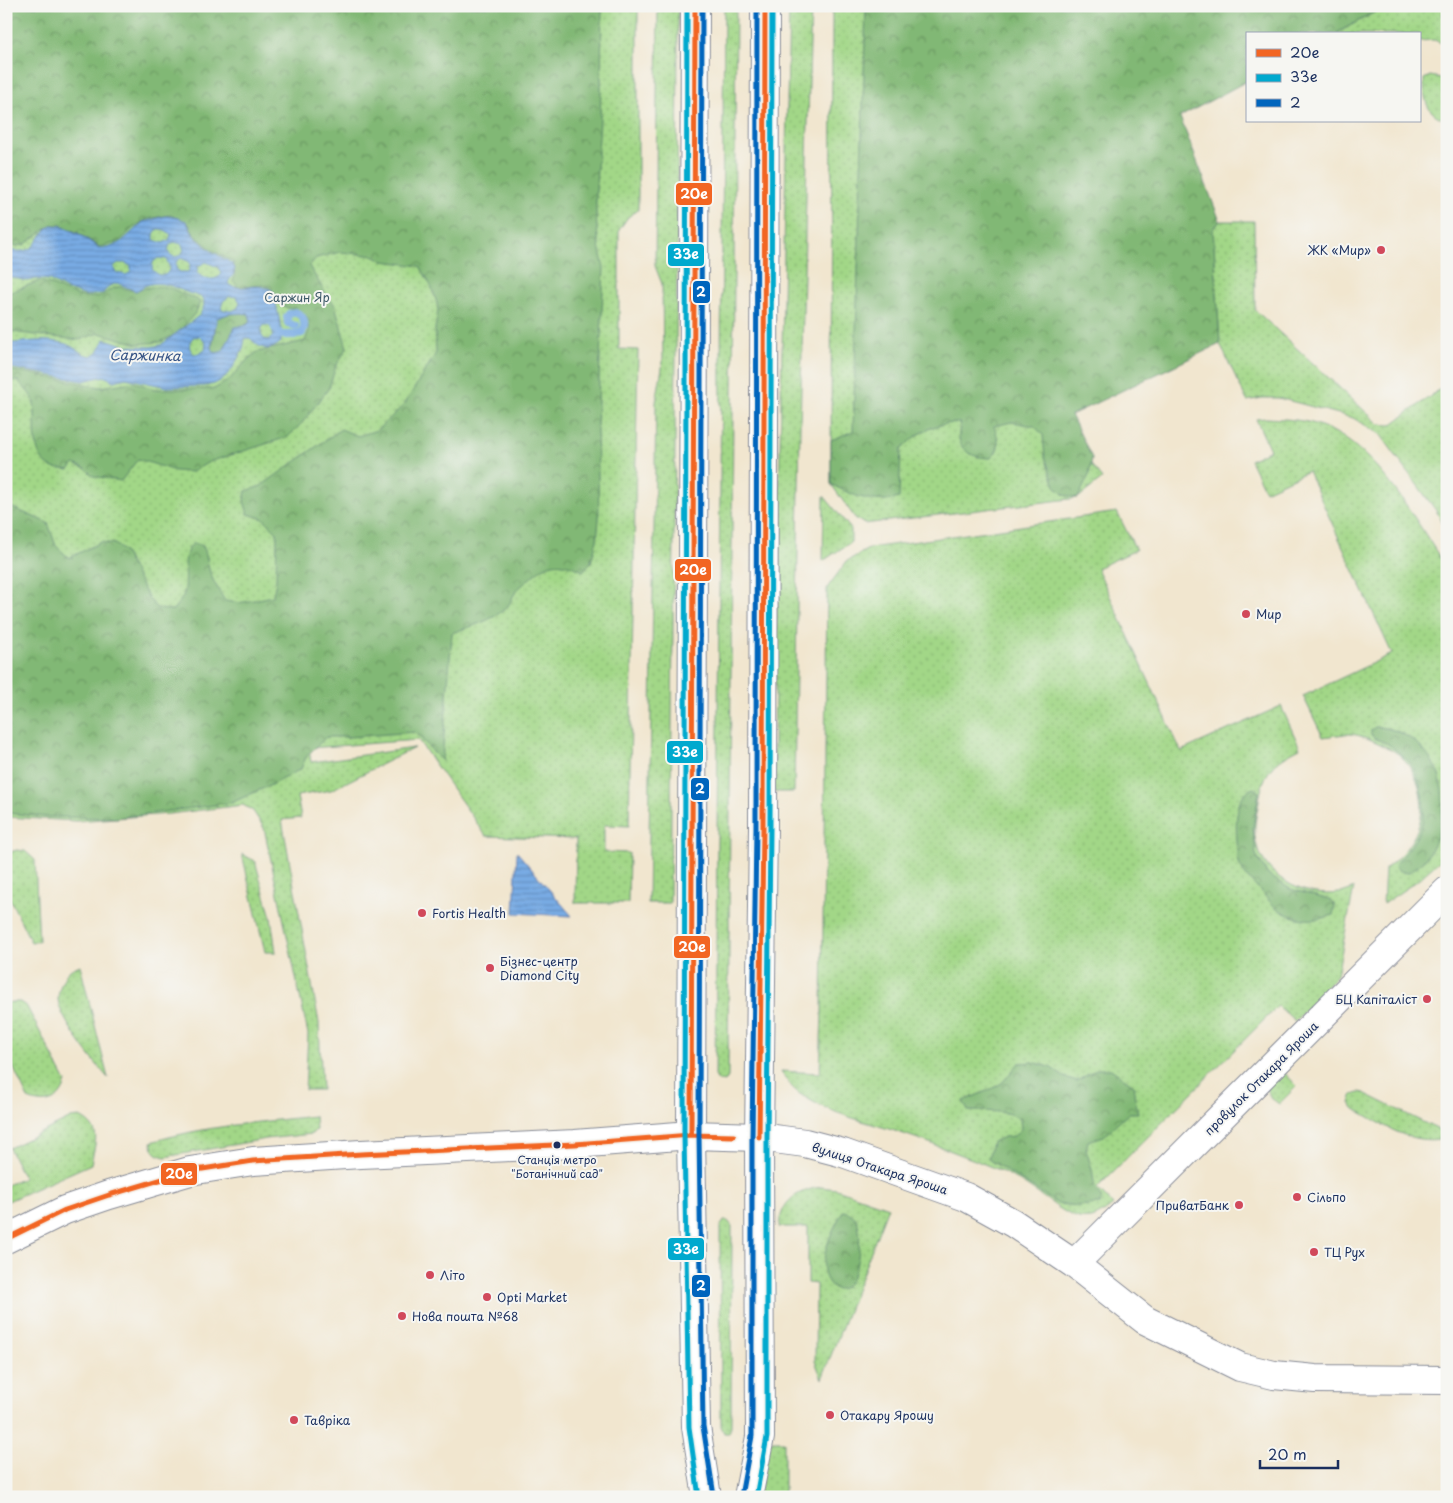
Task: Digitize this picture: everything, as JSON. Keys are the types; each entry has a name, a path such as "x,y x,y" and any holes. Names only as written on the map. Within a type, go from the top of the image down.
{"main road":[{"path":"695,6 691,1135 696,1428 707,1497"},
{"path":"748,1497 760,1437 759,1137 763,828 765,6"},
{"name":"провулок Отакара Яроша","path":"1074,1264 1447,891"},
{"name":"вулиця Отакара Яроша","path":"6,1239 65,1210 109,1195 190,1171 253,1161 575,1144 691,1135 759,1137 805,1143 843,1153 966,1197 1013,1223 1074,1264 1145,1320 1240,1367 1274,1375 1315,1379 1447,1380"}],"green space":[{"name":"Саржин Яр","path":"6,6 638,6 638,210 628,217 619,230 619,349 638,350 629,826 604,825 604,852 629,853 628,903 575,903 576,839 486,836 418,740 309,748 311,762 414,748 331,790 297,796 301,818 282,820 319,1023 322,1090 305,1090 308,1034 264,828 253,811 243,805 169,814 76,821 6,817"},
{"name":"Саржин Яр","path":"6,6 602,6 601,104 596,212 597,230 604,267 597,426 599,519 597,540 591,562 583,571 560,564 548,566 519,588 501,612 481,623 452,633 442,761 415,732 326,737 306,757 301,769 231,803 116,818 46,817 6,813 6,505 48,523 56,546 69,558 101,542 115,544 124,552 149,599 157,609 173,610 182,597 185,587 187,553 189,547 194,543 203,546 212,577 225,601 239,603 273,596 276,581 277,532 264,519 248,514 244,501 246,491 261,486 341,429 358,436 377,430 404,405 436,353 435,329 438,309 431,286 420,266 383,261 375,256 341,252 316,258 309,266 335,305 347,348 336,366 329,388 302,423 288,437 209,462 192,472 175,471 138,459 121,481 93,476 86,469 74,464 69,470 53,468 45,463 37,448 33,400 18,381 6,380 6,370 100,387 134,382 155,389 214,389 229,380 257,352 305,341 309,330 306,316 279,304 276,296 268,287 259,285 239,288 233,281 235,275 233,262 212,250 195,235 188,223 170,215 147,219 133,228 119,242 100,247 62,225 51,225 24,245 6,247"},
{"path":"658,6 678,6 670,903 648,903 656,402 663,362 662,284 655,266"},
{"path":"724,6 736,6 728,1077 725,1082 718,1081 715,1076"},
{"path":"789,6 811,6 800,428 794,792 773,792"},
{"path":"832,6 876,6 1044,403 1102,479 1078,498 864,524 855,518 831,484"},
{"path":"866,6 1386,6 1339,32 1246,32 1246,82 1180,117 1220,221 1213,229 1220,344 1071,415 1092,458 1089,475 1078,498 1064,495 1055,486 1045,457 1043,435 1034,426 1012,422 994,426 998,447 991,458 975,456 964,450 959,439 961,423 952,423 928,429 907,443 901,450 899,498 872,500 864,498 831,484 831,440 853,431"},
{"path":"1386,6 1447,6 1447,16 1441,14 1447,20 1447,45 1434,40 1420,41 1420,32 1339,32"},
{"path":"1430,76 1447,79 1447,120 1434,114 1427,105 1424,93 1424,79"},
{"path":"1220,221 1254,221 1255,310 1379,424 1391,425 1447,384 1447,532 1437,512 1380,434 1353,418 1278,398 1262,398 1247,401 1220,344 1213,229"},
{"path":"39,281 76,295 89,297 103,295 117,287 131,290 162,286 200,302 196,312 178,333 160,342 138,344 99,333 79,340 19,333 6,329 6,294"},
{"path":"228,314 249,314 251,321 234,330 223,351 220,353 212,352 217,318"},
{"path":"1266,418 1312,423 1333,431 1353,444 1371,460 1402,499 1447,571 1447,854 1417,881 1383,904 1385,869 1405,850 1412,840 1421,818 1422,806 1416,779 1411,768 1403,758 1374,741 1350,734 1323,737 1303,696 1392,654 1308,471 1265,491 1250,460 1270,450 1256,419"},
{"path":"824,496 851,529 851,542 823,561"},
{"path":"1117,512 1136,550 1097,568 1181,751 1281,706 1300,748 1276,763 1265,779 1255,826 1255,837 1259,851 1265,863 1274,873 1285,882 1298,888 1325,894 1343,892 1354,888 1337,975 1295,1021 1278,1006 1097,1188 1113,1205 1097,1216 1084,1219 1065,1212 1023,1183 1001,1171 935,1145 825,1108 799,1094 781,1071 820,1073 827,588 847,561 870,548"},
{"path":"1375,727 1396,731 1414,741 1429,757 1440,778 1443,802 1437,837 1426,858 1407,873 1397,870 1395,865 1410,847 1420,829 1424,810 1423,799 1415,771 1409,761 1388,744 1371,735 1371,730"},
{"path":"1254,788 1259,792 1253,827 1256,855 1268,875 1290,889 1330,900 1335,905 1333,915 1319,919 1305,919 1284,913 1272,903 1242,870 1238,859 1237,815 1242,798 1247,791"},
{"path":"17,850 25,851 35,860 39,941 31,942 6,891 6,853"},
{"path":"242,854 255,861 271,917 276,952 265,952"},
{"path":"80,965 108,1078 78,1040 60,1008 58,996 63,980 70,970"},
{"path":"20,1002 27,1007 66,1082 64,1089 52,1101 41,1102 28,1099 6,1052 6,1004"},
{"path":"1033,1062 1050,1067 1064,1077 1077,1081 1097,1069 1111,1069 1135,1086 1134,1093 1138,1113 1129,1113 1104,1136 1088,1141 1086,1150 1092,1169 1095,1189 1102,1199 1099,1204 1078,1206 1058,1204 988,1159 992,1142 1004,1137 1014,1136 1021,1129 1020,1119 1002,1112 968,1111 963,1101 1002,1083 1019,1063"},
{"path":"1278,1066 1297,1086 1279,1104 1271,1098 1266,1089"},
{"path":"1359,1092 1447,1134 1447,1138 1433,1140 1409,1137 1387,1127 1353,1108 1350,1103 1353,1094"},
{"path":"315,1116 316,1130 312,1134 266,1139 165,1157 155,1152 151,1142 212,1128"},
{"path":"80,1117 92,1126 95,1131 96,1137 91,1164 6,1202 6,1185 24,1178 9,1148 71,1118"},
{"path":"821,1187 837,1189 888,1207 822,1379 815,1361 816,1284 808,1283 808,1227 779,1227 783,1210 792,1198 805,1191"},
{"path":"843,1211 856,1219 859,1244 856,1265 850,1282 845,1287 837,1290 829,1283 825,1274 824,1263 825,1252 833,1229"},
{"path":"724,1221 728,1221 732,1226 731,1426 729,1433 724,1433 721,1426 720,1227"},
{"path":"769,1441 784,1441 784,1497 758,1497"}],"water":[{"path":"166,216 186,221 194,236 235,268 228,282 229,285 234,287 261,287 273,291 281,327 281,342 272,348 265,348 250,338 245,338 243,349 232,369 222,380 205,386 167,387 126,378 114,381 104,376 83,381 6,367 6,344 36,341 59,342 91,356 98,352 105,339 127,346 151,347 161,345 200,315 204,306 204,300 172,286 157,283 144,286 136,291 117,283 109,286 103,293 84,295 66,289 50,280 36,279 27,281 6,276 6,250 24,251 29,249 51,225 61,226 79,234 99,248 108,248 120,243 143,222","holes":["157,229 165,230 171,235 169,240 163,243 154,240 154,234","174,242 182,244 184,250 181,255 175,257 170,255 168,250 170,244","158,258 166,259 169,271 165,275 158,275 152,269 153,262","181,258 190,262 188,272 180,272 176,269 176,262","206,262 218,267 221,273 219,277 211,279 202,277 197,273 198,266","118,263 125,263 131,266 131,272 126,275 117,273 114,270 114,266","230,296 237,297 240,302 238,308 232,311 221,308 223,301","228,314 249,314 251,321 247,325 235,327 223,351 217,353 213,352 211,348 217,318","264,325 272,328 273,336 269,340 264,339 261,334","199,336 206,343 205,350 199,354 194,354 189,346 193,337"]},
{"path":"517,852 572,916 514,913"}],"waterway":[{"name":"Саржинка","path":"275,328 281,335 302,333 304,321 295,312 287,317 288,323 295,326"}],"transit line":[{"name":"33е","path":"687,6 684,1135 689,1427 699,1497"},
{"name":"20е","path":"691,1135 695,6"},
{"name":"2","path":"702,6 699,1135 703,1426 714,1496"},
{"name":"2","path":"741,1496 752,1436 752,1137 756,828 757,6"},
{"name":"20е","path":"759,1137 763,828 765,6"},
{"name":"33е","path":"756,1497 767,1437 772,6"},
{"name":"20е","path":"6,1239 65,1210 109,1195 190,1171 253,1161 575,1144 691,1135 734,1136"}],"place":[{"name":"ЖК «Мир»","path":"1381,250"},
{"name":"Мир","path":"1246,614"},
{"name":"Fortis Health","path":"422,913"},
{"name":"Бізнес-центр Diamond City","path":"490,968"},
{"name":"БЦ Капіталіст","path":"1427,999"},
{"name":"Станція метро \"Ботанічний сад\"","path":"557,1145"},
{"name":"Сільпо","path":"1297,1197"},
{"name":"ПриватБанк","path":"1239,1205"},
{"name":"ТЦ Рух","path":"1314,1252"},
{"name":"Літо","path":"430,1275"},
{"name":"Opti Market","path":"487,1297"},
{"name":"Нова пошта №68","path":"402,1316"},
{"name":"Отакару Ярошу","path":"830,1415"},
{"name":"Тавріка","path":"294,1420"}]}
